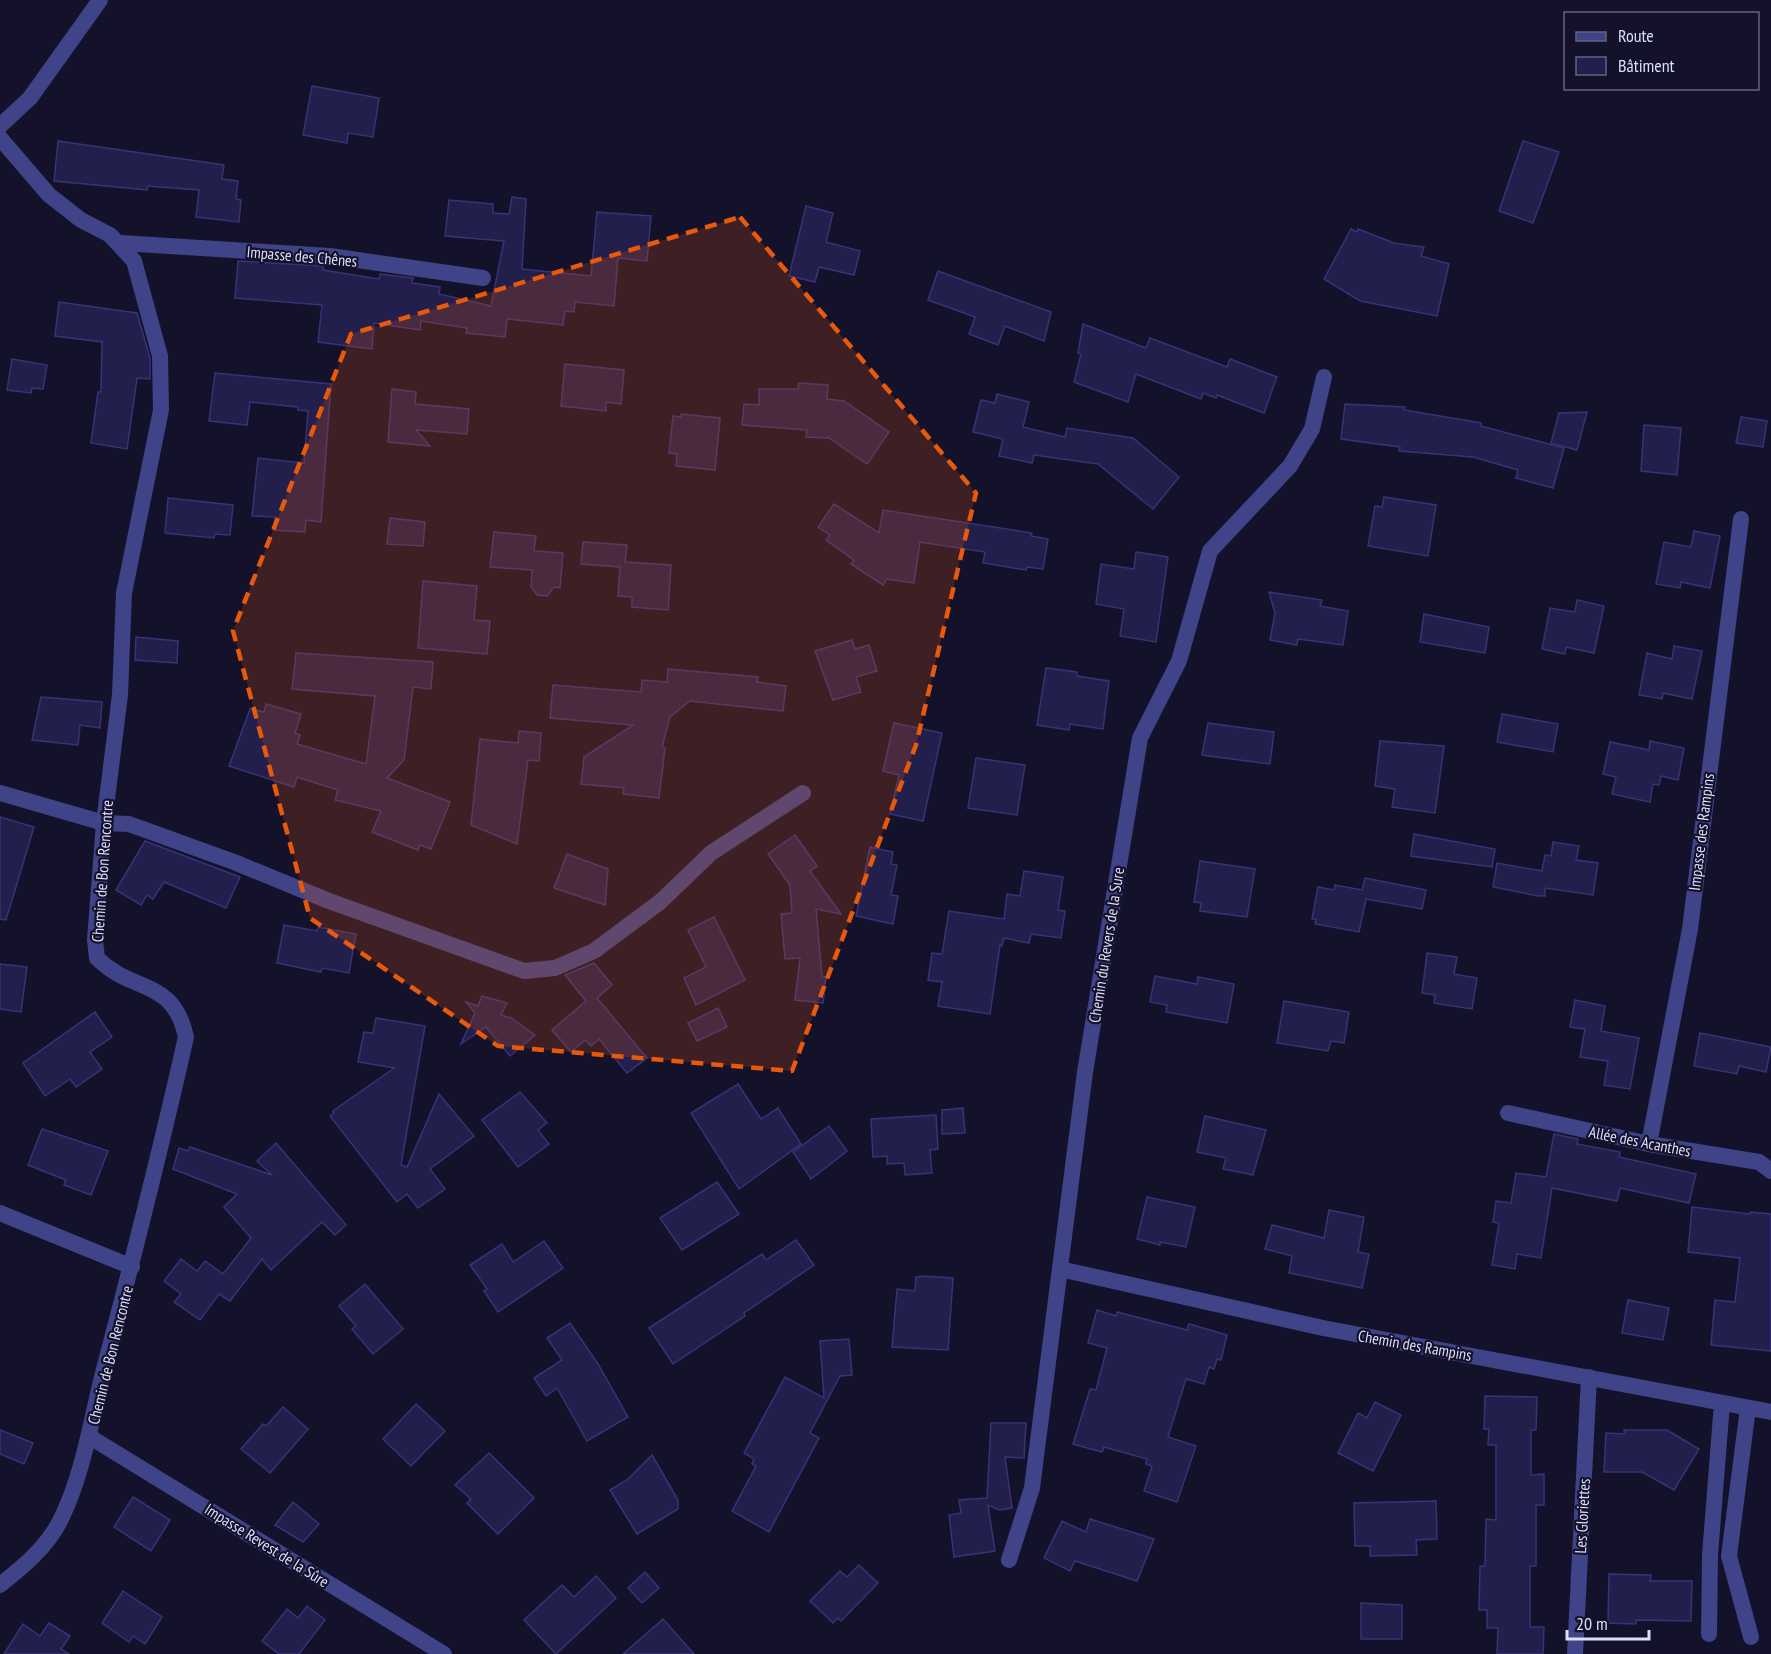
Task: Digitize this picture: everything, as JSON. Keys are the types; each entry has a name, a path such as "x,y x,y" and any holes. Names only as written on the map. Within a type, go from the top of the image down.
{"street":[{"path":"0,126 30,98 100,0"},
{"name":"Chemin de Bon Rencontre","path":"0,138 49,195 81,220 121,243 134,261 140,278 160,356 161,410 124,593 120,695 104,823 96,940 97,958 108,969 162,994 171,1002 182,1018 186,1037 132,1267 103,1373 90,1437 61,1519 32,1559 0,1585"},
{"name":"Impasse des Chênes","path":"121,243 330,256 483,278"},
{"name":"Chemin du Revers de la Sure","path":"1009,1560 1032,1488 1085,1072 1140,738 1179,661 1210,551 1290,466 1312,429 1324,377"},
{"name":"Impasse des Rampins","path":"1649,1144 1690,929 1741,519"},
{"path":"0,793 104,823 129,824 234,862 329,901 524,971 555,968 594,951 660,902 711,853 803,793"},
{"name":"Allée des Acanthes","path":"1508,1113 1649,1144 1759,1162 1771,1171"},
{"path":"0,1213 132,1267"},
{"name":"Chemin des Rampins","path":"1060,1269 1323,1328 1771,1412"},
{"name":"Les Gloriettes","path":"1575,1654 1588,1377"},
{"path":"1709,1634 1710,1555 1722,1403"},
{"path":"1748,1408 1730,1557 1751,1637"},
{"name":"Impasse Revest de la Sûre","path":"90,1437 444,1654"}],"highlighted area":[{"path":"740,217 976,493 916,745 792,1071 498,1046 310,918 233,631 351,334"}],"building":[{"path":"312,86 379,98 373,137 348,133 347,143 303,135"},
{"path":"58,141 224,165 222,179 238,181 236,199 241,200 239,222 196,217 199,190 148,186 147,190 54,181"},
{"path":"1523,141 1559,152 1533,223 1499,211"},
{"path":"512,197 526,199 522,269 591,276 597,212 651,216 647,261 618,258 614,306 575,302 574,312 565,311 563,325 507,319 505,337 466,333 467,328 421,321 420,330 374,323 372,349 318,342 322,305 235,298 238,261 323,266 323,270 379,279 380,274 413,278 412,283 440,287 439,294 491,306 504,241 445,236 449,200 493,204 493,213 509,214"},
{"path":"806,206 833,213 826,242 860,251 854,275 819,267 815,282 789,276"},
{"path":"1351,229 1357,232 1358,229 1394,243 1424,247 1421,256 1449,264 1437,316 1360,301 1324,279"},
{"path":"938,271 1051,312 1044,341 1005,326 998,345 969,334 975,317 928,300"},
{"path":"59,302 137,313 150,358 150,379 137,378 127,449 91,443 98,392 101,392 102,342 55,336"},
{"path":"1083,324 1146,348 1150,338 1227,367 1230,359 1277,377 1264,413 1217,395 1216,398 1203,393 1201,399 1136,374 1128,402 1074,382 1081,354 1078,353"},
{"path":"12,359 47,365 43,389 32,388 31,393 7,390"},
{"path":"565,364 624,370 621,404 606,402 606,411 561,406"},
{"path":"215,373 331,384 321,522 306,520 305,532 273,530 275,517 252,516 258,458 304,463 308,411 298,410 298,407 250,402 247,425 209,421"},
{"path":"799,383 828,385 827,399 844,401 889,432 867,464 829,438 806,437 807,430 742,425 744,404 759,405 759,389 798,389"},
{"path":"392,389 416,392 415,404 469,409 467,434 416,430 430,446 388,442"},
{"path":"997,394 1029,402 1023,427 1065,437 1067,428 1133,438 1179,477 1153,509 1098,464 1034,455 1032,463 999,456 1003,439 973,432 981,400 995,403"},
{"path":"1345,404 1405,407 1404,410 1481,423 1481,426 1564,448 1553,488 1516,478 1518,470 1473,457 1399,451 1400,447 1341,439"},
{"path":"1587,412 1577,450 1551,443 1559,413"},
{"path":"681,414 720,418 715,470 676,466 677,454 669,453 673,416 681,417"},
{"path":"1741,417 1767,421 1763,447 1736,443"},
{"path":"1644,425 1681,428 1677,475 1641,471"},
{"path":"1384,497 1436,505 1428,556 1368,546 1375,506 1382,507"},
{"path":"168,498 233,505 230,535 215,534 214,538 165,533"},
{"path":"834,504 879,533 883,510 1032,533 1031,536 1048,539 1043,569 1027,567 1026,570 983,563 985,552 920,542 914,583 887,579 883,585 851,564 854,560 826,540 830,535 818,527"},
{"path":"390,518 425,522 423,546 387,544"},
{"path":"1694,531 1720,536 1710,588 1681,582 1680,588 1656,584 1664,542 1691,547"},
{"path":"494,532 536,536 534,551 563,553 560,588 554,587 547,596 537,595 531,587 532,570 490,567"},
{"path":"583,542 627,545 625,562 671,565 668,610 632,607 632,597 618,596 620,567 581,564"},
{"path":"1136,552 1168,557 1156,642 1120,636 1124,609 1096,604 1101,564 1134,569"},
{"path":"423,581 477,586 474,620 490,621 487,654 418,648"},
{"path":"1269,592 1322,600 1320,606 1348,611 1343,645 1298,639 1297,645 1270,640 1275,613"},
{"path":"1577,600 1604,606 1594,653 1566,647 1565,654 1542,649 1550,608 1575,612"},
{"path":"1424,614 1489,627 1485,653 1420,642"},
{"path":"136,637 178,641 177,663 135,660"},
{"path":"852,640 855,649 869,645 877,671 856,677 861,692 833,700 815,651"},
{"path":"1674,646 1702,651 1692,699 1663,693 1662,699 1639,695 1647,653 1672,659"},
{"path":"296,653 433,662 431,689 413,687 404,760 387,778 450,802 431,849 420,845 418,850 372,832 381,811 335,800 338,790 297,777 294,787 229,766 250,709 264,712 266,704 301,714 295,733 300,735 297,744 366,764 375,696 292,689"},
{"path":"1046,668 1077,672 1077,676 1109,681 1103,729 1070,724 1069,730 1037,725"},
{"path":"668,669 758,677 757,682 786,686 783,711 690,701 670,717 662,747 665,748 659,798 623,794 624,788 581,784 584,757 633,725 550,718 553,685 641,692 642,680 667,682"},
{"path":"41,697 102,702 100,728 80,725 78,745 32,740"},
{"path":"1502,714 1558,724 1553,752 1497,742"},
{"path":"894,723 942,733 923,821 890,814 899,775 883,771"},
{"path":"1208,723 1274,732 1270,764 1202,755"},
{"path":"519,731 541,733 539,761 528,760 517,844 471,825 480,739 518,743"},
{"path":"1380,741 1444,746 1435,813 1392,807 1395,789 1375,786"},
{"path":"1650,741 1684,748 1678,780 1661,776 1659,785 1653,784 1650,802 1612,794 1616,777 1603,774 1610,742 1649,750"},
{"path":"976,758 1025,765 1017,815 968,808"},
{"path":"0,817 34,827 6,920 0,919"},
{"path":"1414,834 1495,849 1492,867 1411,856"},
{"path":"795,835 817,866 810,871 841,914 816,909 822,976 826,977 823,1003 795,1000 800,958 785,959 781,914 792,913 790,885 768,854"},
{"path":"145,841 240,877 226,908 164,882 153,899 147,895 141,905 116,890"},
{"path":"1553,842 1579,846 1576,860 1598,863 1593,895 1545,888 1545,896 1538,896 1493,887 1497,863 1542,871 1545,855 1551,856"},
{"path":"870,847 893,852 891,864 897,865 891,895 898,896 893,924 856,916"},
{"path":"567,854 608,869 605,905 554,888"},
{"path":"1200,861 1255,869 1247,917 1200,911 1201,903 1194,902"},
{"path":"1024,871 1063,877 1058,910 1065,911 1061,938 1031,934 1029,943 1004,938 1002,946 1000,945 990,1014 938,1006 942,982 928,980 932,953 942,954 949,911 1004,919 1007,894 1020,896"},
{"path":"1365,878 1426,890 1422,909 1366,899 1359,932 1315,924 1316,919 1312,919 1318,887 1334,890 1335,885 1362,890"},
{"path":"714,917 745,980 696,1005 684,978 706,967 688,930"},
{"path":"284,925 317,931 318,927 356,934 349,973 322,968 321,972 277,963"},
{"path":"1427,953 1457,957 1454,974 1477,978 1472,1009 1434,1003 1435,995 1422,993"},
{"path":"594,963 612,985 597,998 647,1058 627,1073 599,1039 591,1046 585,1040 571,1052 552,1030 586,1001 565,975"},
{"path":"0,964 27,967 21,1012 0,1009"},
{"path":"1155,976 1197,984 1198,977 1234,984 1227,1023 1166,1012 1167,1005 1150,1002"},
{"path":"482,996 507,1003 501,1015 511,1018 535,1035 510,1056 486,1027 461,1044 475,1013 466,1002 478,1006"},
{"path":"1575,1000 1605,1006 1601,1031 1639,1038 1630,1089 1604,1085 1608,1061 1580,1057 1585,1029 1570,1027"},
{"path":"1284,1001 1349,1012 1344,1043 1331,1041 1328,1051 1277,1043"},
{"path":"718,1008 727,1027 697,1041 688,1023"},
{"path":"95,1012 112,1037 90,1052 102,1069 76,1087 70,1079 45,1096 23,1063"},
{"path":"376,1018 425,1026 401,1165 407,1167 439,1094 474,1136 430,1169 445,1189 418,1208 407,1194 397,1202 330,1116 334,1113 333,1111 394,1068 358,1062 364,1032 373,1033"},
{"path":"1700,1033 1771,1047 1766,1072 1739,1066 1737,1074 1694,1066"},
{"path":"738,1084 761,1119 778,1108 801,1144 739,1189 691,1113"},
{"path":"520,1092 547,1123 538,1130 549,1144 518,1167 482,1120"},
{"path":"963,1108 965,1133 942,1134 942,1110"},
{"path":"936,1115 938,1149 930,1150 932,1173 905,1175 904,1163 887,1164 887,1156 873,1157 871,1119"},
{"path":"1205,1116 1266,1130 1253,1175 1223,1169 1226,1158 1197,1152"},
{"path":"829,1126 847,1151 811,1179 793,1152"},
{"path":"42,1129 108,1151 91,1195 64,1185 66,1180 28,1165"},
{"path":"1554,1134 1578,1139 1577,1144 1620,1152 1619,1157 1696,1174 1689,1203 1620,1188 1617,1201 1552,1188 1541,1258 1517,1254 1515,1269 1492,1265 1499,1223 1493,1222 1496,1201 1511,1203 1516,1173 1546,1177"},
{"path":"276,1143 346,1225 335,1235 322,1222 271,1270 262,1259 230,1301 219,1294 200,1320 174,1302 181,1294 164,1281 181,1259 197,1271 205,1261 223,1274 251,1238 224,1207 237,1194 173,1169 179,1148 188,1151 190,1147 272,1175 257,1161"},
{"path":"717,1182 739,1214 682,1250 660,1218"},
{"path":"1147,1197 1195,1207 1186,1247 1160,1242 1160,1245 1137,1239"},
{"path":"1692,1207 1750,1214 1750,1212 1771,1214 1771,1351 1711,1345 1715,1300 1735,1302 1740,1258 1688,1252"},
{"path":"1329,1210 1364,1217 1358,1252 1369,1254 1362,1288 1289,1273 1292,1256 1265,1249 1272,1225 1324,1238"},
{"path":"796,1240 814,1265 744,1313 745,1316 673,1364 649,1328 762,1254 766,1260"},
{"path":"544,1241 563,1268 498,1312 484,1291 487,1289 470,1265 502,1244 513,1262"},
{"path":"916,1277 953,1278 948,1350 892,1347 897,1289 915,1291"},
{"path":"365,1284 403,1329 373,1354 352,1329 356,1326 339,1306"},
{"path":"1628,1300 1669,1308 1663,1340 1622,1333"},
{"path":"1097,1310 1116,1316 1117,1312 1187,1330 1189,1324 1227,1335 1221,1360 1217,1359 1214,1369 1209,1367 1204,1384 1186,1379 1168,1437 1196,1446 1177,1502 1144,1491 1152,1466 1146,1464 1147,1459 1104,1447 1102,1452 1073,1444 1090,1389 1096,1390 1107,1348 1088,1343"},
{"path":"570,1323 598,1364 628,1417 587,1441 557,1388 546,1396 534,1378 562,1360 547,1338"},
{"path":"849,1339 852,1375 840,1376 810,1433 819,1438 769,1532 732,1511 756,1466 752,1464 754,1459 744,1453 785,1377 824,1398 820,1341"},
{"path":"1485,1396 1537,1397 1536,1430 1531,1430 1531,1475 1544,1474 1544,1505 1536,1505 1536,1566 1530,1566 1530,1627 1544,1627 1543,1654 1497,1654 1498,1628 1487,1628 1487,1610 1479,1610 1480,1566 1485,1566 1486,1519 1496,1520 1496,1445 1488,1445 1489,1429 1484,1429"},
{"path":"1375,1402 1401,1415 1373,1471 1338,1453 1358,1413 1367,1418"},
{"path":"416,1404 445,1431 411,1466 383,1439"},
{"path":"283,1407 308,1429 270,1473 241,1449 263,1424 266,1426"},
{"path":"991,1423 1026,1423 1024,1458 1005,1457 1012,1508 999,1510 988,1505 995,1551 954,1557 949,1515 961,1513 959,1500 987,1498"},
{"path":"0,1430 33,1443 24,1464 0,1454"},
{"path":"1624,1430 1667,1430 1699,1449 1674,1490 1642,1472 1604,1472 1606,1433 1625,1434"},
{"path":"489,1453 534,1498 498,1534 467,1503 471,1499 455,1485"},
{"path":"652,1455 678,1500 678,1509 637,1534 610,1490 627,1480"},
{"path":"133,1497 170,1520 151,1551 114,1527"},
{"path":"1436,1501 1437,1539 1416,1540 1417,1555 1370,1556 1370,1546 1355,1546 1354,1503"},
{"path":"293,1502 319,1524 303,1542 275,1525"},
{"path":"1090,1519 1154,1539 1137,1581 1075,1561 1070,1571 1044,1558 1062,1521 1086,1532"},
{"path":"859,1565 878,1583 841,1621 838,1618 833,1623 810,1601 840,1571 847,1577"},
{"path":"645,1572 659,1588 642,1603 628,1588"},
{"path":"1609,1574 1651,1575 1650,1581 1692,1581 1691,1621 1636,1620 1636,1624 1608,1623"},
{"path":"596,1576 616,1598 556,1654 524,1620 562,1585 574,1597"},
{"path":"123,1591 162,1617 145,1644 133,1636 129,1642 102,1623"},
{"path":"1361,1603 1402,1605 1402,1639 1361,1639"},
{"path":"307,1606 325,1620 299,1654 279,1654 262,1641 287,1609 298,1618"},
{"path":"663,1619 694,1654 623,1654"},
{"path":"49,1623 70,1636 61,1649 69,1654 4,1654 23,1624 40,1636"}]}
